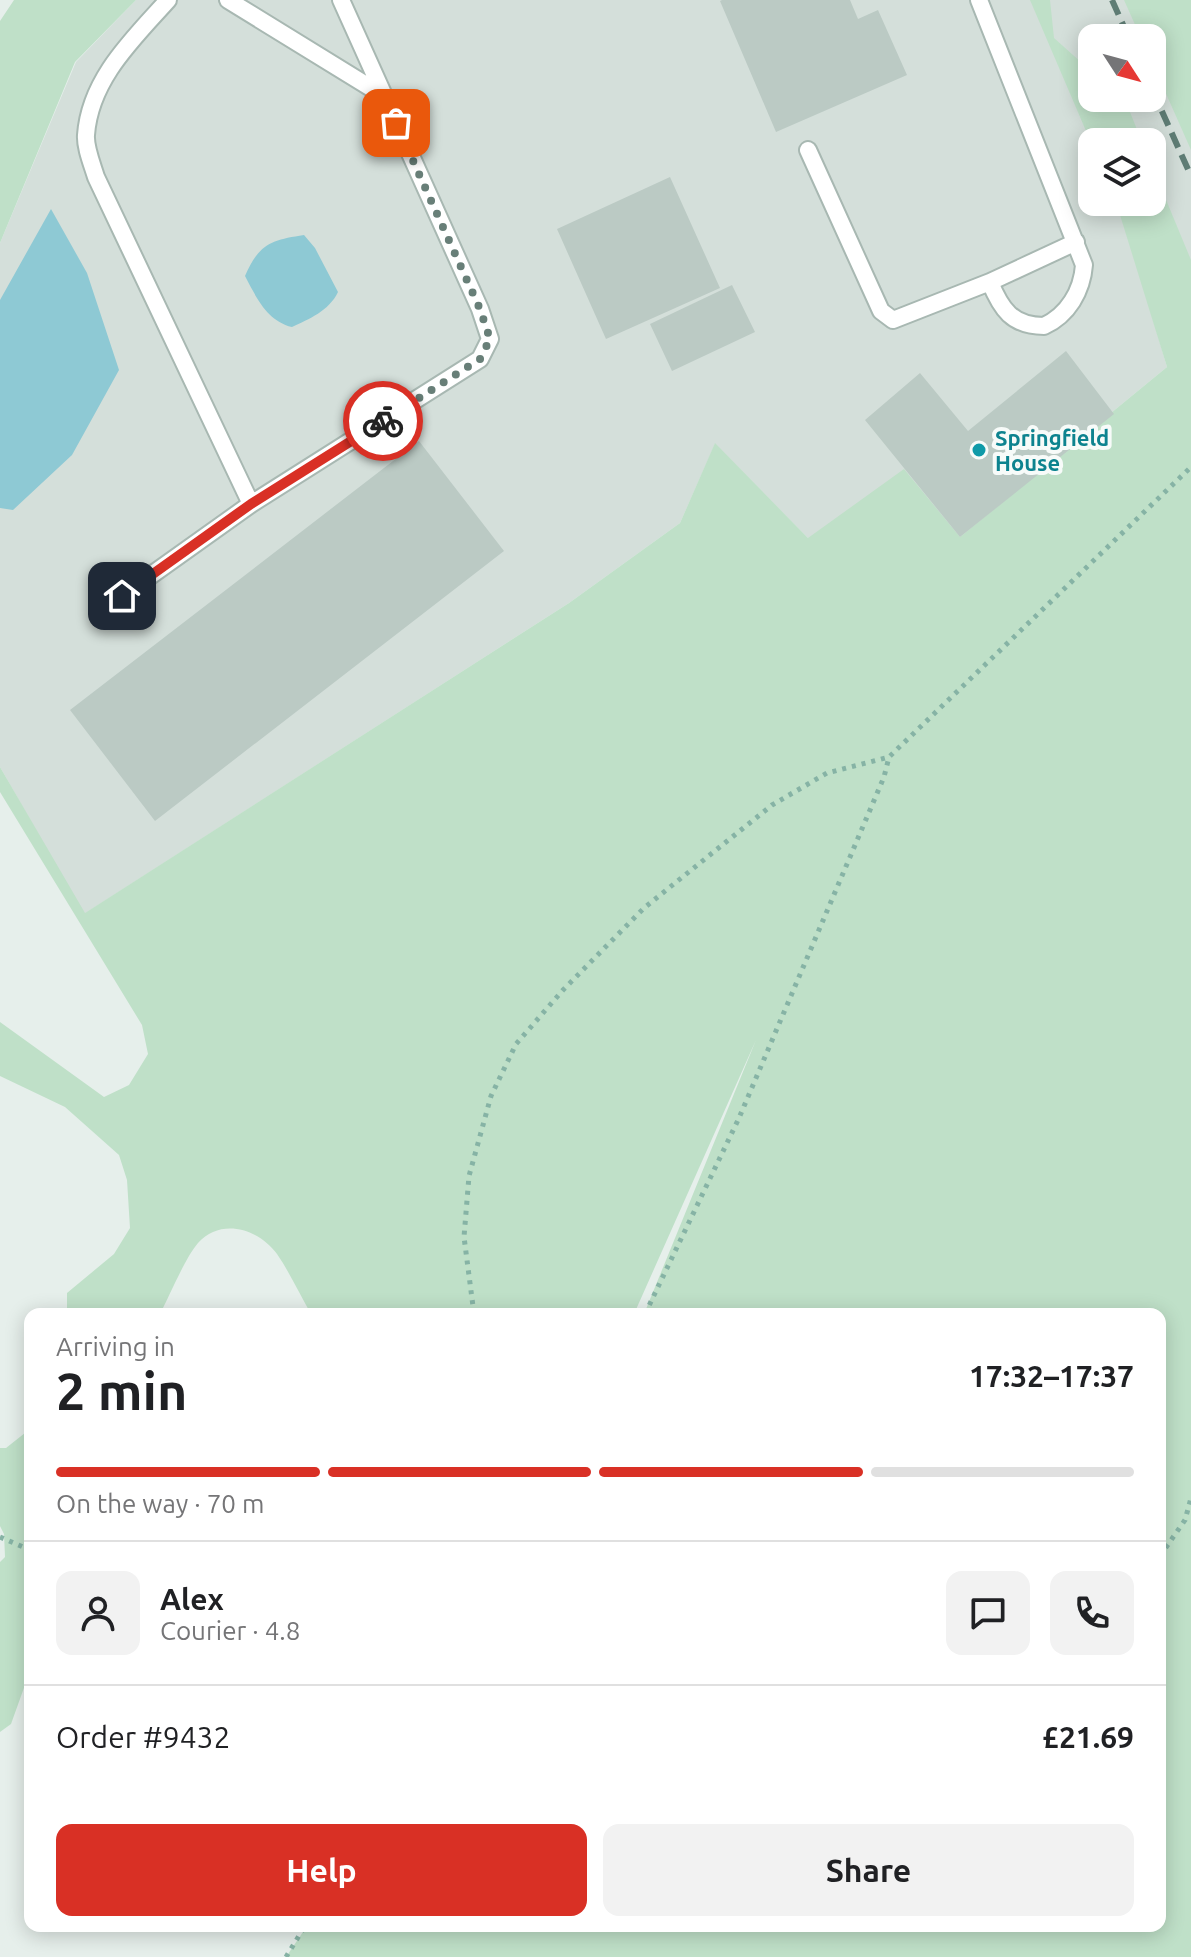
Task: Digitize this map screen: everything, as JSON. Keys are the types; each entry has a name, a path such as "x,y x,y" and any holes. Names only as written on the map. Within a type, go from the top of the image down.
{"lane":[{"path":"168,0 115,58 94,101 85,137 96,177 251,504"},
{"path":"228,0 384,96"},
{"path":"122,596 251,504 480,359 490,339 480,309 341,0"},
{"path":"979,0 1084,265 1083,279 1072,302 1052,322 1035,326 1021,324 1009,317 990,282"},
{"path":"808,150 881,311 893,320 990,282 1076,242"}],"path":[{"path":"473,1308 464,1237 469,1176 491,1096 516,1044 563,990 644,908 772,805 827,773 889,757 1191,467"},
{"path":"648,1308 739,1118 884,777 889,757"},
{"path":"1166,1547 1185,1520 1191,1498"},
{"path":"0,1537 24,1547"},
{"path":"286,1957 301,1932"}],"shaded area":[{"path":"136,0 1191,0 1191,333 1123,218 1167,367 960,537 808,538 715,444 680,523 569,603 84,914 0,767 0,243 76,62"}],"green space":[{"path":"14,0 136,0 75,62 0,243 0,21"},
{"path":"1030,0 1050,0 1054,38 1078,59 1078,112 1130,112 1136,128 1085,128"},
{"path":"1124,0 1191,0 1191,150 1166,94 1166,24 1135,24"},
{"path":"1166,200 1191,260 1191,1957 286,1957 303,1932 1166,1932 1166,1308 646,1308 756,1040 637,1308 308,1308 282,1261 269,1245 250,1233 228,1228 207,1235 198,1243 163,1308 67,1308 67,1293 114,1254 130,1228 127,1180 119,1155 65,1107 0,1076 0,1022 104,1097 129,1085 148,1054 142,1025 0,792 0,767 85,913 569,603 680,523 715,443 808,538 904,469 960,537 1167,367 1120,216 1166,216"},
{"path":"24,1434 24,1688 11,1724 0,1732 0,1562 5,1557 4,1534 0,1526 0,1448 6,1448"}],"water":[{"path":"51,209 87,273 119,370 72,455 13,510 0,508 0,300"},
{"path":"304,235 315,248 338,292 324,309 292,327 269,314 245,276 255,257 267,245"}],"building":[{"path":"722,0 850,0 858,19 878,10 907,75 776,132"},
{"path":"670,177 720,288 606,339 557,229"},
{"path":"732,285 755,332 672,371 650,324"},
{"name":"Springfield House","path":"1066,351 1114,414 960,537 865,420 920,373 968,431"},
{"path":"419,441 504,551 155,821 70,710"}],"railway":[{"path":"1112,0 1123,24"},
{"path":"1162,112 1191,176"}],"way so far":[{"path":"383,421 480,359 490,339 480,309 396,123"}],"place":[{"name":"Springfield House","path":"979,450"}],"route":[{"path":"122,596 251,504 383,421"}]}
